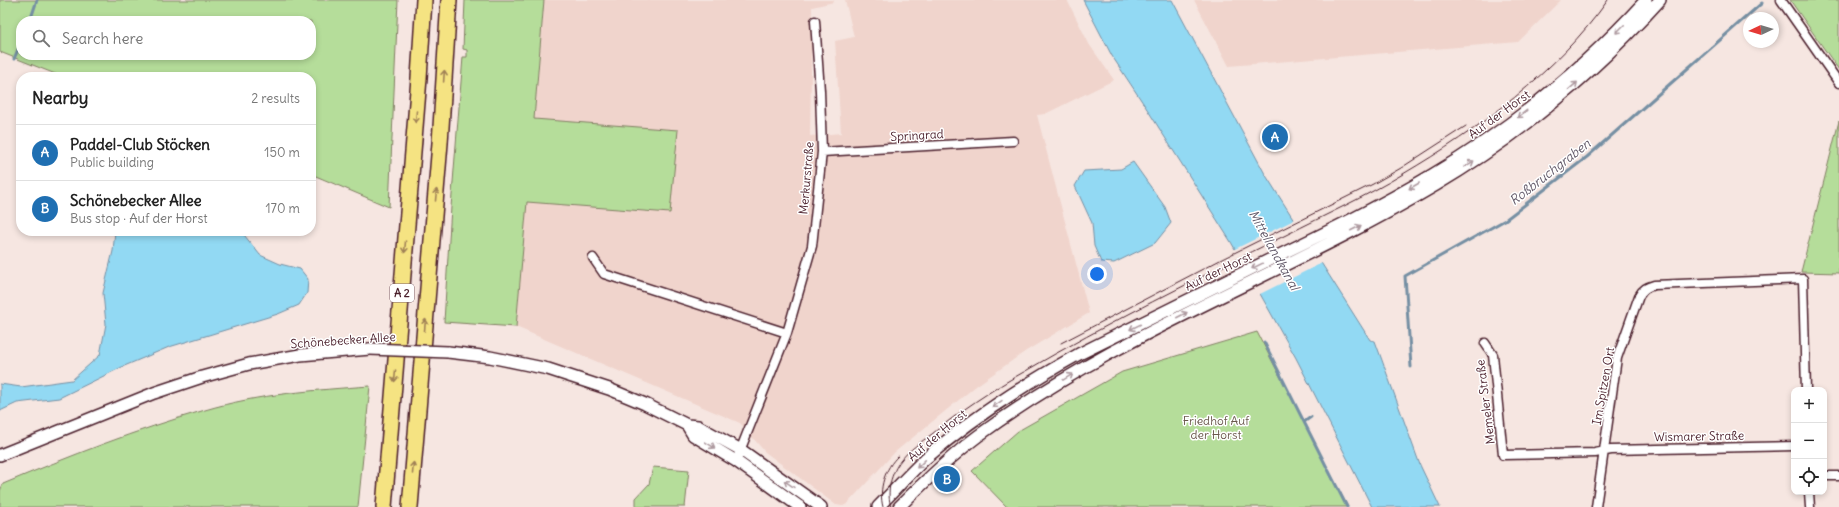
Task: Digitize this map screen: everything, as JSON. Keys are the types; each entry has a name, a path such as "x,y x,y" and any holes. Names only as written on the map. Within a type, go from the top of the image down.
{"highway":[{"name":"A 2","path":"384,507 424,0"},
{"name":"A 2","path":"410,507 440,143 449,0"}],"street":[{"name":"Auf der Horst","path":"1319,241 1433,175 1513,121 1590,58 1646,0"},
{"name":"Auf der Horst","path":"878,507 925,460 950,438 1029,382 1079,354 1236,282 1436,184 1518,130 1598,64 1660,0"},
{"path":"1781,0 1839,83"},
{"name":"Merkurstraße","path":"736,461 787,333 812,246 822,152 820,91 815,21"},
{"name":"Springrad","path":"822,152 1013,141"},
{"path":"593,258 604,274 787,333"},
{"name":"Im Spitzen Ort","path":"1596,507 1617,358 1642,290 1654,285 1803,279 1806,387"},
{"name":"Auf der Horst","path":"899,507 934,472 960,450 1035,397 1236,282"},
{"name":"Memeler Straße","path":"1485,343 1493,355 1503,455 1595,453 1604,451"},
{"name":"Schönebecker Allee","path":"2,453 154,394 202,377 249,364 300,355 370,349 448,352 490,357 570,376 609,389 645,404 688,425 698,426 741,450 820,507"},
{"name":"Schönebecker Allee","path":"688,425 693,435 736,461 800,507"},
{"name":"Wismarer Straße","path":"1604,451 1791,446"},
{"path":"1827,476 1839,476"},
{"path":"1809,495 1810,507"}],"shaded area":[{"path":"544,0 833,0 834,2 812,7 810,136 841,133 835,41 854,37 845,0 1067,0 1089,44 1114,80 1045,114 1037,115 1089,313 1026,351 976,386 895,452 847,504 843,506 836,505 765,452 740,423 516,327"},
{"path":"1194,0 1561,0 1518,42 1229,66"}],"green space":[{"path":"0,0 398,0 389,207 316,176 316,72 50,72 20,60 316,60 316,16 16,16 16,58 0,52"},
{"path":"465,0 544,0 534,119 678,130 670,213 527,202 516,327 444,322 451,207 463,57 467,57 467,50 463,49"},
{"path":"1790,0 1839,0 1839,70"},
{"path":"1839,121 1839,273 1801,272"},
{"name":"Friedhof Auf der Horst","path":"1257,332 1348,507 1007,507 972,471 1018,431 1122,372"},
{"path":"370,386 358,507 0,507 0,491 3,484 154,426 205,410 266,396"},
{"path":"653,467 689,470 685,507 636,507 636,498 649,484"}],"water":[{"name":"Mittellandkanal","path":"1083,0 1172,0 1265,174 1370,340 1375,341 1420,465 1440,507 1372,507 1296,358 1231,242 1112,56"},
{"path":"1133,162 1165,207 1171,223 1155,243 1114,263 1101,262 1094,246 1092,223 1075,186 1084,171 1121,169"},
{"path":"114,236 245,236 260,255 280,264 300,269 308,279 307,293 299,305 278,314 169,347 122,367 59,398 17,403 0,411 0,384 21,387 72,380 100,355 106,324 103,293 113,251"}],"pier":[{"path":"1296,219 1324,262 1258,295 1233,250"}],"waterway":[{"path":"32,16 37,0"},
{"name":"Roßbruchgraben","path":"1411,367 1405,276 1505,220 1587,157 1762,3"},
{"path":"14,59 16,54"},
{"path":"1264,342 1304,422"},
{"path":"1311,417 1304,422 1347,507"}],"tram line":[{"path":"891,507 889,489 897,465 915,446 964,409 1010,380 1119,319 1360,198 1431,157 1487,119 1540,75 1588,26 1608,0"},
{"path":"1061,343 1222,259 1373,184 1401,168 1466,126"},
{"path":"883,507 881,493 884,479 889,466 898,456"}],"place":[{"name":"Paddel-Club Stöcken","path":"1275,137"},
{"name":"Schönebecker Allee","path":"947,479"}]}
